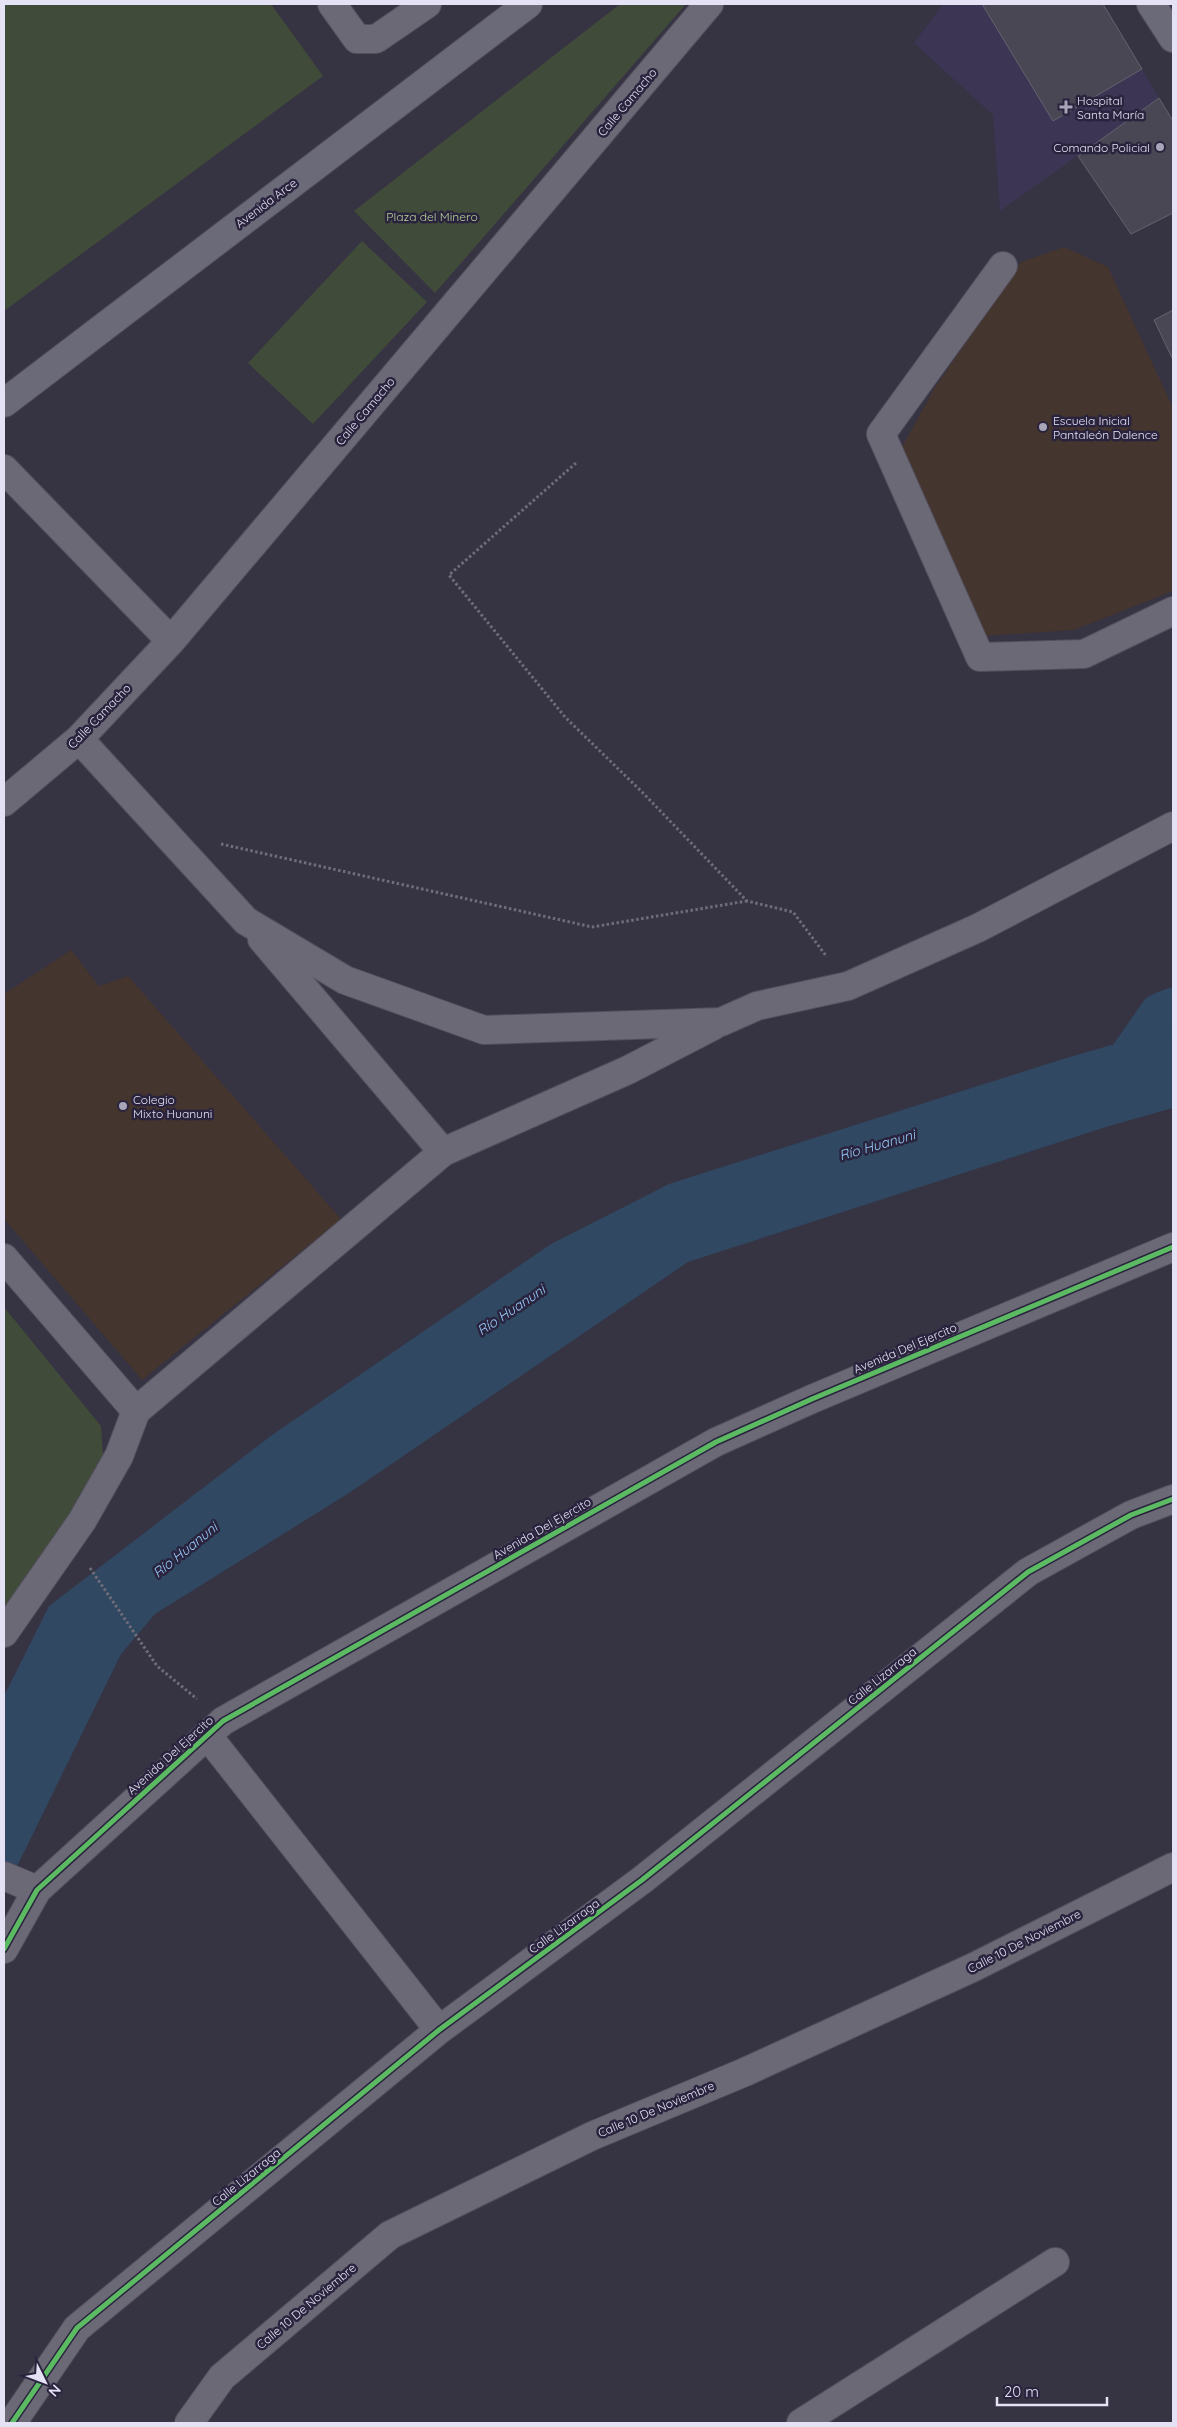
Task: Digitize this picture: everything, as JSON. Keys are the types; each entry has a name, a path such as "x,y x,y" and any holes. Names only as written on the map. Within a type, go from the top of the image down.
{"main road":[{"name":"Avenida Arce","path":"4,403 528,4"},
{"path":"1151,4 1173,38"}],"street":[{"path":"332,4 357,39 376,39 427,4"},
{"name":"Calle Camacho","path":"4,802 80,739 171,641 710,4"},
{"path":"1003,266 881,434 980,658 1084,654 1173,611"},
{"path":"4,469 171,641"},
{"path":"80,739 246,921 443,1152"},
{"path":"4,1634 82,1521 119,1456 136,1411 443,1152 628,1070 721,1022 757,1006 848,986 978,928 1173,826"},
{"path":"246,921 345,980 484,1030 721,1022"},
{"name":"Avenida Del Ejercito","path":"4,1948 18,1882 215,1728 716,1442 821,1395 1173,1247"},
{"path":"4,1258 136,1411"},
{"name":"Calle Lizarraga","path":"12,2423 77,2328 439,2030 642,1880 1028,1572 1131,1515 1173,1499"},
{"path":"215,1728 439,2030"},
{"name":"Calle 10 De Noviembre","path":"189,2423 222,2377 390,2235 592,2136 745,2072 965,1971 1173,1867"},
{"path":"801,2423 1055,2262"}],"path":[{"path":"576,464 449,575 565,717 643,793 747,900"},
{"path":"219,844 592,927 747,900 793,912 848,986"},
{"path":"92,1574 157,1666 215,1728"}],"shaded area":[{"name":"Hospital Santa María","path":"943,4 1103,4 1159,98 1000,211 993,115 914,43"},
{"name":"Escuela Inicial Pantaleón Dalence","path":"1064,247 1108,267 1173,408 1173,591 1074,630 985,636 902,447 934,389 1021,262"},
{"name":"Colegio Mixto Huanuni","path":"71,950 99,986 128,976 341,1219 142,1380 4,1219 4,994"}],"green space":[{"path":"4,4 271,4 323,76 4,311"},
{"name":"Plaza del Minero","path":"620,4 686,4 435,293 354,211"},
{"path":"362,241 427,302 313,424 248,363"},
{"path":"4,1307 101,1426 104,1469 4,1610"}],"water":[{"name":"Río Huanuni","path":"1173,1027 1173,1108 1106,1127 688,1262 349,1493 155,1614 121,1654 4,1893 4,1696 49,1606 272,1435 551,1244 669,1184 1063,1059"}],"building":[{"path":"982,4 1103,4 1142,69 1053,121"},
{"path":"1159,98 1173,121 1173,213 1131,234 1078,156"},
{"path":"1173,310 1173,360 1154,320"}],"waterway":[{"path":"1113,1079 1159,1013 1173,1007"}],"cycle path":[{"path":"4,1949 37,1890 223,1721 716,1442 812,1399 1173,1247"},
{"path":"12,2423 77,2328 439,2030 642,1880 1028,1572 1131,1515 1173,1499"}],"place":[{"name":"Hospital Santa María","path":"1066,107"},
{"name":"Comando Policial","path":"1160,147"},
{"name":"Escuela Inicial Pantaleón Dalence","path":"1043,427"},
{"name":"Colegio Mixto Huanuni","path":"123,1106"}]}
